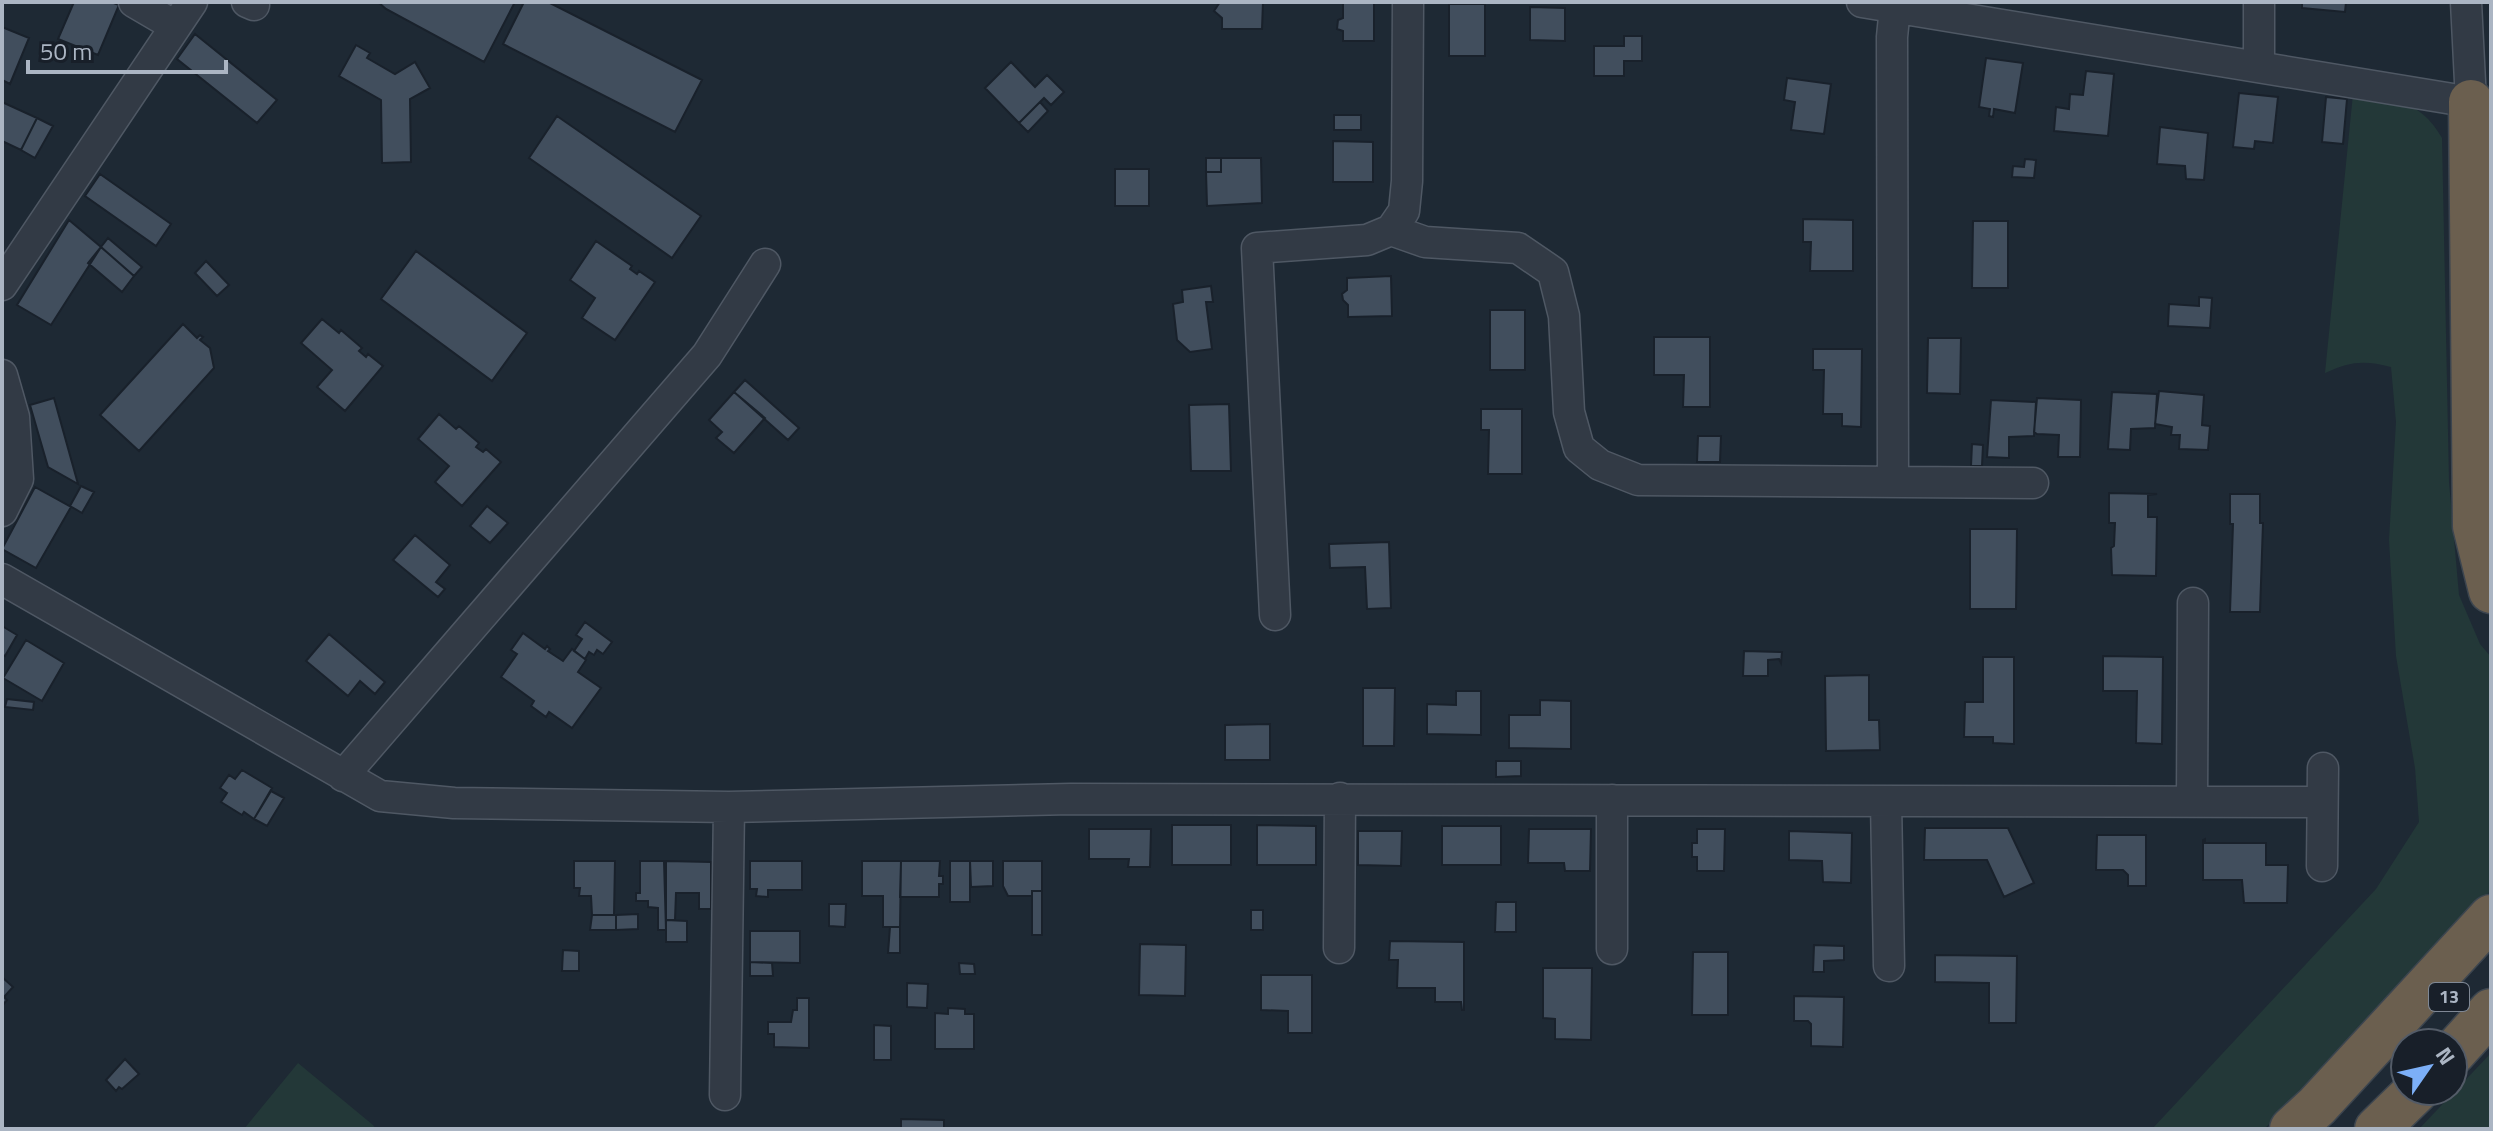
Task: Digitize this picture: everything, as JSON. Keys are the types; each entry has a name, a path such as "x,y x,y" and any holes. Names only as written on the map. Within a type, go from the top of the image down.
{"highway":[{"path":"2481,104 2475,526 2491,591"},
{"path":"2292,1129 2317,1106 2491,917"},
{"name":"13","path":"2421,1027 2491,950"},
{"name":"13","path":"2469,1035 2491,1011"},
{"name":"13","path":"2320,1129 2389,1061"},
{"path":"2377,1129 2400,1107"}],"street":[{"path":"2,285 184,14 134,2"},
{"path":"1275,615 1257,248 1367,240 1391,230 1404,211 1407,181 1408,2"},
{"path":"1862,2 2481,104 2466,2"},
{"path":"2259,2 2259,66"},
{"path":"1893,482 1892,37 1895,7"},
{"path":"1391,230 1425,242 1518,248 1553,272 1564,316 1569,412 1579,448 1600,465 1638,480 2033,483"},
{"path":"343,776 707,355 765,264"},
{"path":"2,375 14,417 18,479 2,511"},
{"path":"2,579 380,796 454,803 729,807 1071,799 1340,798 2321,802"},
{"path":"2192,801 2193,603"},
{"path":"2322,866 2323,768"},
{"path":"1339,948 1340,798"},
{"path":"1612,800 1612,949"},
{"path":"1886,801 1889,966"},
{"path":"725,1095 729,807"}],"green space":[{"path":"2353,94 2405,104 2424,115 2442,138 2449,482 2459,595 2480,644 2491,657 2491,890 2376,1020 2264,1129 2152,1129 2376,889 2419,822 2415,768 2396,656 2389,540 2396,422 2391,367 2358,363 2325,373"},
{"path":"2491,1053 2491,1129 2419,1129 2440,1107 2469,1107 2469,1076"},
{"path":"298,1063 373,1125 376,1129 244,1129"}],"building":[{"path":"74,2 111,2 119,5 98,55 58,39"},
{"path":"378,2 515,2 484,62"},
{"path":"524,2 550,3 702,80 675,132 503,44"},
{"path":"1220,2 1263,2 1262,29 1222,29 1222,18 1214,11"},
{"path":"1343,2 1374,2 1374,41 1343,41 1343,31 1337,29 1338,20 1343,18"},
{"path":"2302,2 2346,2 2345,12 2302,8"},
{"path":"1449,4 1485,4 1485,56 1449,56"},
{"path":"1530,7 1565,8 1565,41 1530,40"},
{"path":"2,27 29,38 10,84 2,80"},
{"path":"195,34 277,100 257,123 177,59"},
{"path":"1624,36 1642,36 1642,61 1624,61 1624,76 1594,76 1594,46 1624,46"},
{"path":"356,45 370,53 367,58 395,74 415,62 430,88 410,99 411,162 382,163 381,100 339,76"},
{"path":"1986,58 2023,63 2015,113 1994,109 1993,117 1989,116 1990,109 1979,107"},
{"path":"1011,62 1035,87 1047,75 1064,92 1051,105 1044,98 1019,123 985,88"},
{"path":"2086,71 2114,74 2108,136 2054,131 2056,107 2069,109 2070,94 2083,95"},
{"path":"1787,78 1831,84 1824,134 1791,130 1795,102 1784,100"},
{"path":"2239,93 2278,97 2273,143 2255,141 2254,149 2233,147"},
{"path":"2326,97 2347,99 2343,144 2322,142"},
{"path":"2,102 37,118 21,150 2,141"},
{"path":"1040,102 1048,111 1028,132 1019,123"},
{"path":"1334,115 1361,115 1361,130 1334,130"},
{"path":"557,116 701,216 672,258 529,158"},
{"path":"37,118 53,126 35,158 21,150"},
{"path":"2160,127 2208,133 2204,180 2186,179 2185,166 2157,164"},
{"path":"1333,141 1373,142 1373,182 1333,182"},
{"path":"1206,158 1221,158 1221,172 1206,172"},
{"path":"1221,158 1261,158 1262,203 1207,206 1206,172 1221,172"},
{"path":"2025,159 2036,160 2034,178 2012,177 2013,166 2024,167"},
{"path":"1115,169 1149,169 1149,206 1115,206"},
{"path":"100,174 171,224 156,246 85,196"},
{"path":"1803,219 1853,220 1853,271 1810,271 1811,242 1803,242"},
{"path":"69,220 101,247 51,325 17,305"},
{"path":"1973,221 2008,221 2008,288 1972,288"},
{"path":"108,238 142,267 134,276 101,247"},
{"path":"596,241 632,266 630,269 637,274 639,271 655,282 615,340 582,318 595,298 570,280"},
{"path":"101,247 134,276 122,292 88,263"},
{"path":"416,251 527,333 492,381 381,299"},
{"path":"206,261 229,285 217,296 195,273"},
{"path":"1391,276 1392,316 1348,317 1348,305 1342,294 1347,290 1347,278"},
{"path":"1211,286 1213,302 1206,302 1212,349 1190,352 1177,340 1173,304 1183,302 1182,290"},
{"path":"2199,297 2212,298 2210,328 2168,326 2169,304 2199,306"},
{"path":"1490,310 1525,310 1525,370 1490,370"},
{"path":"322,319 362,348 359,351 366,357 368,354 383,366 345,411 317,387 332,370 301,343"},
{"path":"183,324 197,338 200,335 203,337 200,340 210,348 214,368 139,451 100,415"},
{"path":"1654,337 1710,337 1710,407 1683,407 1684,375 1654,375"},
{"path":"1928,338 1961,338 1960,394 1927,393"},
{"path":"1813,349 1862,349 1861,427 1842,426 1842,414 1823,414 1824,370 1813,370"},
{"path":"745,380 799,428 788,440 734,392"},
{"path":"2159,391 2204,395 2202,425 2210,426 2208,450 2179,449 2180,435 2171,435 2172,427 2155,424"},
{"path":"734,392 765,418 734,453 716,438 722,432 709,420"},
{"path":"2112,392 2157,394 2155,428 2131,429 2130,450 2108,449"},
{"path":"54,398 78,484 48,467 30,405"},
{"path":"2037,398 2081,400 2080,457 2058,457 2059,435 2034,432"},
{"path":"1991,400 2036,402 2034,436 2009,437 2009,458 1987,457"},
{"path":"1229,404 1231,471 1191,471 1189,405"},
{"path":"1481,409 1522,409 1522,474 1488,474 1489,430 1481,430"},
{"path":"439,414 479,443 476,447 483,452 486,449 501,462 462,506 435,482 449,466 418,439"},
{"path":"1698,436 1721,436 1720,462 1697,462"},
{"path":"1972,444 1983,445 1982,466 1971,466"},
{"path":"81,486 94,492 82,513 70,506"},
{"path":"35,487 71,507 36,568 2,549"},
{"path":"2109,493 2157,494 2148,495 2148,517 2157,517 2156,576 2112,575 2111,548 2114,546 2115,523 2109,523"},
{"path":"2230,494 2260,494 2260,523 2263,523 2260,612 2230,612 2233,524 2230,524"},
{"path":"487,506 508,523 490,543 470,526"},
{"path":"1970,529 2017,529 2016,609 1970,609"},
{"path":"415,535 450,565 436,582 445,589 438,597 393,560"},
{"path":"1389,542 1391,608 1367,609 1365,567 1330,568 1329,544"},
{"path":"585,622 612,642 603,654 597,650 594,655 589,652 585,659 574,651 582,639 576,635"},
{"path":"2,626 17,635 5,656 2,655"},
{"path":"523,633 545,649 547,646 548,651 563,661 572,649 586,660 578,672 601,688 572,728 549,712 546,717 531,706 534,701 501,677 517,654 511,650"},
{"path":"329,634 385,682 375,694 360,681 348,696 306,661"},
{"path":"26,640 64,663 42,701 3,678"},
{"path":"1744,651 1782,652 1781,663 1779,659 1768,660 1768,676 1743,676"},
{"path":"2103,656 2163,657 2162,744 2136,743 2137,691 2103,691"},
{"path":"1983,657 2014,657 2014,744 1993,743 1993,737 1964,737 1965,702 1983,702"},
{"path":"1869,675 1869,720 1879,720 1880,750 1826,751 1825,676"},
{"path":"1363,688 1395,688 1394,746 1363,746"},
{"path":"1456,691 1481,691 1481,735 1427,734 1427,704 1456,705"},
{"path":"7,699 34,702 33,710 5,707"},
{"path":"1540,700 1571,701 1571,749 1509,748 1509,715 1540,715"},
{"path":"1270,724 1270,760 1225,760 1225,725"},
{"path":"1496,761 1521,761 1521,776 1496,777"},
{"path":"242,770 272,788 254,819 221,802 227,793 220,788 229,775 235,779"},
{"path":"271,791 284,798 267,826 254,819"},
{"path":"1172,825 1231,825 1231,865 1172,865"},
{"path":"1257,825 1316,826 1316,865 1257,865"},
{"path":"1442,826 1501,826 1501,865 1442,865"},
{"path":"1925,828 2008,828 2034,883 2004,897 1987,860 1924,860"},
{"path":"1089,829 1151,829 1150,867 1128,867 1129,859 1089,859"},
{"path":"1529,829 1591,829 1590,871 1565,871 1564,863 1528,863"},
{"path":"1697,829 1725,829 1724,871 1697,871 1697,857 1692,857 1692,843 1697,843"},
{"path":"1358,831 1402,831 1401,866 1358,865"},
{"path":"1789,831 1852,833 1851,883 1823,882 1822,861 1789,860"},
{"path":"2097,835 2146,835 2146,886 2128,886 2128,875 2123,870 2096,870"},
{"path":"2205,839 2205,843 2266,843 2266,865 2288,865 2287,903 2244,903 2242,880 2203,880"},
{"path":"574,861 615,861 614,915 592,915 591,896 579,896 580,888 574,888"},
{"path":"640,861 664,861 666,930 658,930 658,908 648,907 648,901 636,901 636,893 640,893"},
{"path":"666,861 711,862 711,909 699,909 699,893 676,893 675,920 666,920"},
{"path":"750,861 802,861 802,890 768,890 768,897 756,896 757,889 750,889"},
{"path":"862,861 901,861 900,927 883,927 883,896 862,896"},
{"path":"901,861 940,861 939,876 943,876 943,884 939,884 939,897 900,897"},
{"path":"950,861 970,861 970,902 950,902"},
{"path":"970,861 993,861 993,886 971,887"},
{"path":"1003,861 1042,861 1042,891 1032,891 1032,896 1008,896 1003,886"},
{"path":"1032,891 1042,891 1042,935 1032,935"},
{"path":"1496,902 1516,902 1516,932 1495,932"},
{"path":"829,904 846,904 845,927 829,926"},
{"path":"1251,910 1263,910 1263,930 1251,930"},
{"path":"638,914 638,929 616,930 616,915"},
{"path":"592,915 616,915 616,930 590,930"},
{"path":"666,920 687,921 687,942 666,942"},
{"path":"890,927 900,927 900,953 888,953"},
{"path":"750,931 800,931 800,963 750,962"},
{"path":"1390,941 1464,942 1464,1010 1461,1002 1435,1002 1435,988 1397,988 1398,960 1389,960"},
{"path":"1140,944 1186,945 1185,996 1139,995"},
{"path":"1814,945 1844,946 1844,960 1824,961 1824,972 1813,972"},
{"path":"563,950 579,951 579,971 562,971"},
{"path":"1693,952 1728,952 1728,1015 1692,1015"},
{"path":"1935,955 2017,956 2016,1023 1989,1023 1989,983 1935,982"},
{"path":"750,962 772,963 773,976 750,976"},
{"path":"959,963 974,964 975,974 960,974"},
{"path":"1543,968 1592,968 1591,1040 1555,1039 1555,1019 1543,1018"},
{"path":"1261,975 1312,975 1312,1033 1288,1033 1288,1011 1261,1010"},
{"path":"2,977 13,987 4,997 7,1000 2,1006"},
{"path":"907,983 928,984 927,1008 907,1007"},
{"path":"1794,996 1844,997 1843,1047 1811,1046 1811,1024 1808,1021 1794,1021"},
{"path":"797,998 809,998 809,1048 774,1047 774,1034 768,1034 768,1022 791,1022 793,1010 797,1010"},
{"path":"948,1008 965,1009 965,1014 974,1014 974,1049 935,1049 935,1013 948,1014"},
{"path":"874,1025 891,1026 891,1060 874,1060"},
{"path":"125,1059 139,1074 116,1091 106,1080"},
{"path":"901,1119 944,1120 944,1129 901,1129"}]}
